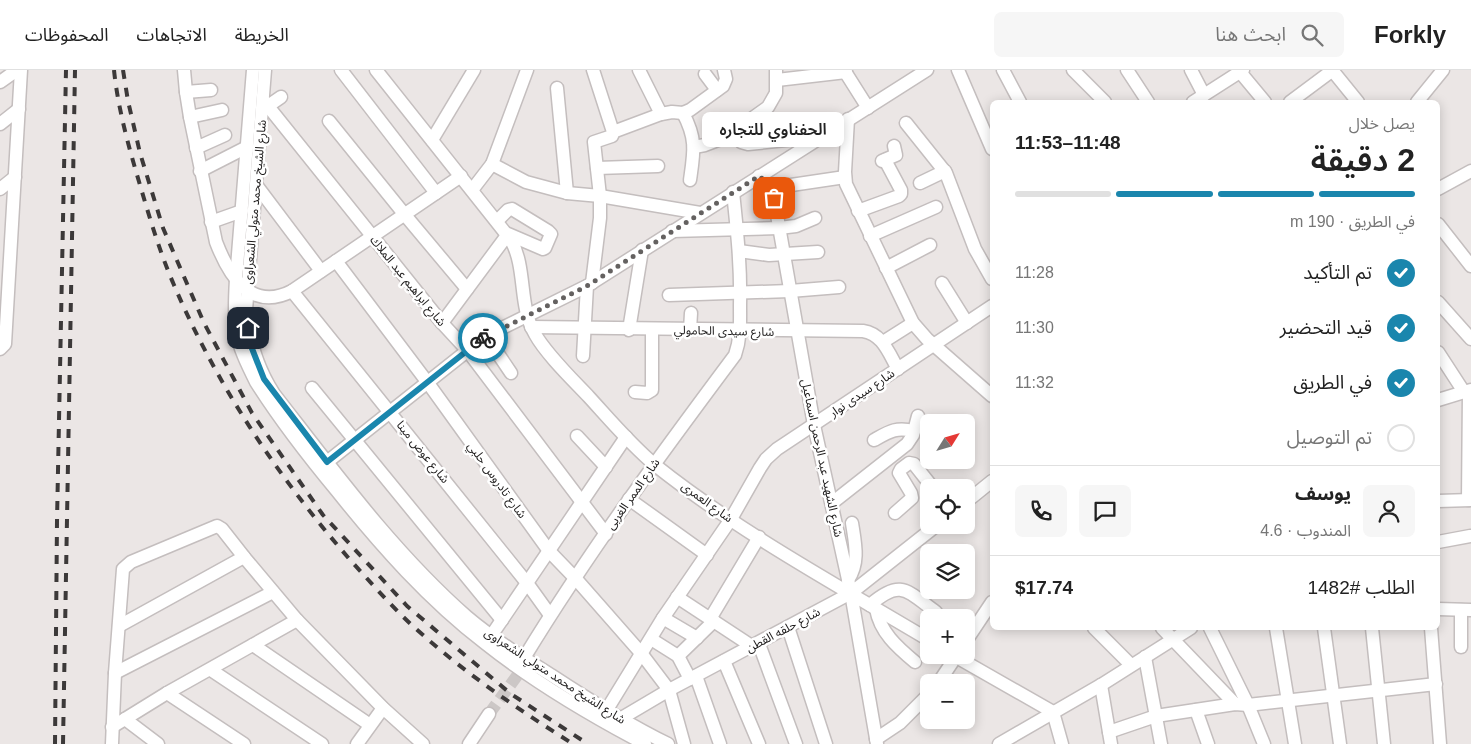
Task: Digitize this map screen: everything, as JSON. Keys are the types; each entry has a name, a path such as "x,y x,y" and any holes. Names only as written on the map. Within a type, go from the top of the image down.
{"street":[{"path":"0,82 17,70"},
{"path":"0,349 5,344 21,70"},
{"path":"184,70 200,171 211,222 221,255 236,279 248,291 258,297 282,296 292,291 461,176"},
{"name":"شارع الشيخ محمد متولي الشعراوى","path":"253,70 236,279 235,313 236,332 256,382 319,469 369,530 414,579 459,622 485,644 548,687 618,730 645,744"},
{"name":"شارع الشيخ محمد متولي الشعراوى","path":"265,70 266,103 246,310 251,346 264,379 377,525 466,616 491,636 606,711 668,744"},
{"path":"341,70 436,193"},
{"path":"376,70 508,234 518,257 529,321"},
{"path":"432,140 474,70"},
{"path":"472,190 492,164 527,70"},
{"path":"593,70 613,132"},
{"path":"639,70 660,114"},
{"path":"583,356 589,284 598,239 600,196 594,142 610,136 613,132 660,114 683,113 690,110 725,83 726,76 724,70"},
{"path":"327,462 486,336 529,321 927,70"},
{"path":"958,70 990,144"},
{"path":"1003,70 1019,100"},
{"path":"1073,70 1103,100"},
{"path":"1127,70 1147,100"},
{"path":"1191,70 1204,95"},
{"path":"1293,100 1333,70 1356,100"},
{"path":"1419,100 1442,70"},
{"path":"1196,100 1242,71 1264,100"},
{"path":"694,147 716,142 735,132 772,103 776,92 776,75 849,72 868,108"},
{"path":"705,74 717,90"},
{"path":"557,88 567,194"},
{"path":"186,92 211,90"},
{"path":"266,103 281,97"},
{"name":"شارع ابراهيم عبد الملاك","path":"266,103 442,323 467,350 583,501 606,534"},
{"path":"0,124 19,109"},
{"path":"190,117 222,110"},
{"path":"683,113 691,129 694,147 690,180"},
{"path":"848,119 845,177 848,190 913,323 919,332 935,346 987,383"},
{"path":"329,121 404,215 467,289"},
{"path":"906,123 945,171 975,249 990,275"},
{"path":"735,132 741,142 748,144 820,137"},
{"path":"196,148 225,135"},
{"path":"858,211 901,194 901,190 883,160 896,155 894,146"},
{"path":"200,171 247,147"},
{"path":"492,164 526,182 567,194 600,196 700,213"},
{"path":"597,168 658,166"},
{"path":"920,183 945,171"},
{"path":"1440,188 1471,171"},
{"name":"شارع الشهيد عبد الرحمن اسماعيل","path":"759,176 766,182 774,198 814,425 851,593 877,742"},
{"path":"0,189 15,177"},
{"path":"770,188 845,177"},
{"path":"257,186 321,271"},
{"name":"شارع الممر الغربى","path":"524,658 550,615 629,499 735,355 740,340 740,293 739,251 733,192"},
{"path":"870,236 936,207"},
{"path":"497,221 508,210 512,209 551,234 543,249 508,234"},
{"path":"211,222 242,211"},
{"path":"672,231 779,228 796,226 815,218"},
{"path":"1440,226 1469,262"},
{"path":"442,323 508,234"},
{"path":"0,248 12,239"},
{"path":"886,268 930,245"},
{"path":"629,330 642,250"},
{"path":"739,251 769,255 818,252"},
{"name":"شارع تادروس حلبي","path":"336,261 428,383 548,551 576,579 641,653 669,690"},
{"path":"942,283 967,323"},
{"path":"669,295 790,291 839,287"},
{"name":"شارع عوض مينا","path":"292,291 528,583 550,615"},
{"path":"1440,304 1471,338"},
{"name":"شارع سيدى نوار","path":"606,711 641,653 730,520 766,459 777,449 935,346 990,307"},
{"path":"690,330 691,313"},
{"name":"شارع سيدى الحامولي","path":"529,321 584,328 629,330 863,331 874,334 883,342"},
{"name":"شارع العمرى","path":"529,321 538,340 576,384 654,464 730,520 920,635"},
{"path":"898,369 883,342 913,323"},
{"path":"635,392 649,393 652,390 652,330"},
{"path":"486,336 511,373"},
{"path":"1440,355 1468,391 1469,500 1440,501"},
{"path":"312,388 502,620"},
{"path":"1440,399 1468,391"},
{"path":"832,503 911,440 918,416"},
{"path":"874,440 895,429 914,431"},
{"path":"577,436 606,467"},
{"path":"491,636 626,437"},
{"path":"895,513 912,498 911,493 899,474 901,469 909,463 914,464 926,479"},
{"path":"975,496 990,487"},
{"path":"629,499 707,555"},
{"path":"848,580 856,561 852,523"},
{"path":"112,744 122,574 126,564 214,526 222,529 297,620 383,708 423,744"},
{"name":"شارع حلقه القطن","path":"620,719 669,690 851,593 926,534"},
{"path":"1440,542 1470,536"},
{"path":"678,656 712,620 759,537"},
{"path":"119,626 244,557"},
{"path":"915,662 902,651 882,627 873,607 882,595 891,590 899,589 908,591 932,609"},
{"path":"115,673 273,592"},
{"path":"678,597 712,620 756,645 796,744"},
{"path":"975,628 990,605"},
{"path":"1440,609 1466,610 1461,647"},
{"path":"664,618 697,638"},
{"path":"112,727 167,693 297,620"},
{"path":"788,627 826,744"},
{"path":"1096,630 1132,664"},
{"path":"1164,630 1235,704"},
{"path":"999,744 1188,630"},
{"path":"1211,630 1248,705 1264,744"},
{"path":"1276,630 1294,744"},
{"path":"1324,630 1340,744"},
{"path":"1372,630 1384,744"},
{"path":"1432,630 1440,744"},
{"path":"651,639 678,656 693,678 720,744"},
{"path":"253,645 370,725"},
{"path":"1145,657 1161,744"},
{"path":"724,661 759,744"},
{"path":"969,664 1053,712 1062,744"},
{"path":"210,670 322,744"},
{"path":"1101,684 1110,738 1156,716 1235,704 1248,705 1436,684"},
{"path":"669,690 684,744"},
{"path":"167,693 244,744"},
{"path":"877,742 920,703"},
{"path":"357,744 383,708"},
{"path":"1196,710 1208,744"},
{"path":"470,744 489,714"},
{"path":"125,719 158,744"}],"tunnel":[{"path":"489,714 522,669"}],"railway":[{"path":"55,744 57,521 66,70"},
{"path":"63,744 75,70"},
{"path":"114,70 118,99 128,143 151,223 169,273 191,323 210,359 252,431 275,465 325,531 386,600 413,627 477,679 573,744"},
{"path":"123,70 140,153 163,228 204,323 252,413 323,515 407,606 511,694 588,744"}],"way so far":[{"path":"483,338 587,286 759,176 766,182 774,198"}],"place":[{"name":"الحفناوي للتجاره","path":"774,198"}],"route":[{"path":"248,328 251,346 264,379 327,462 483,338"}]}
